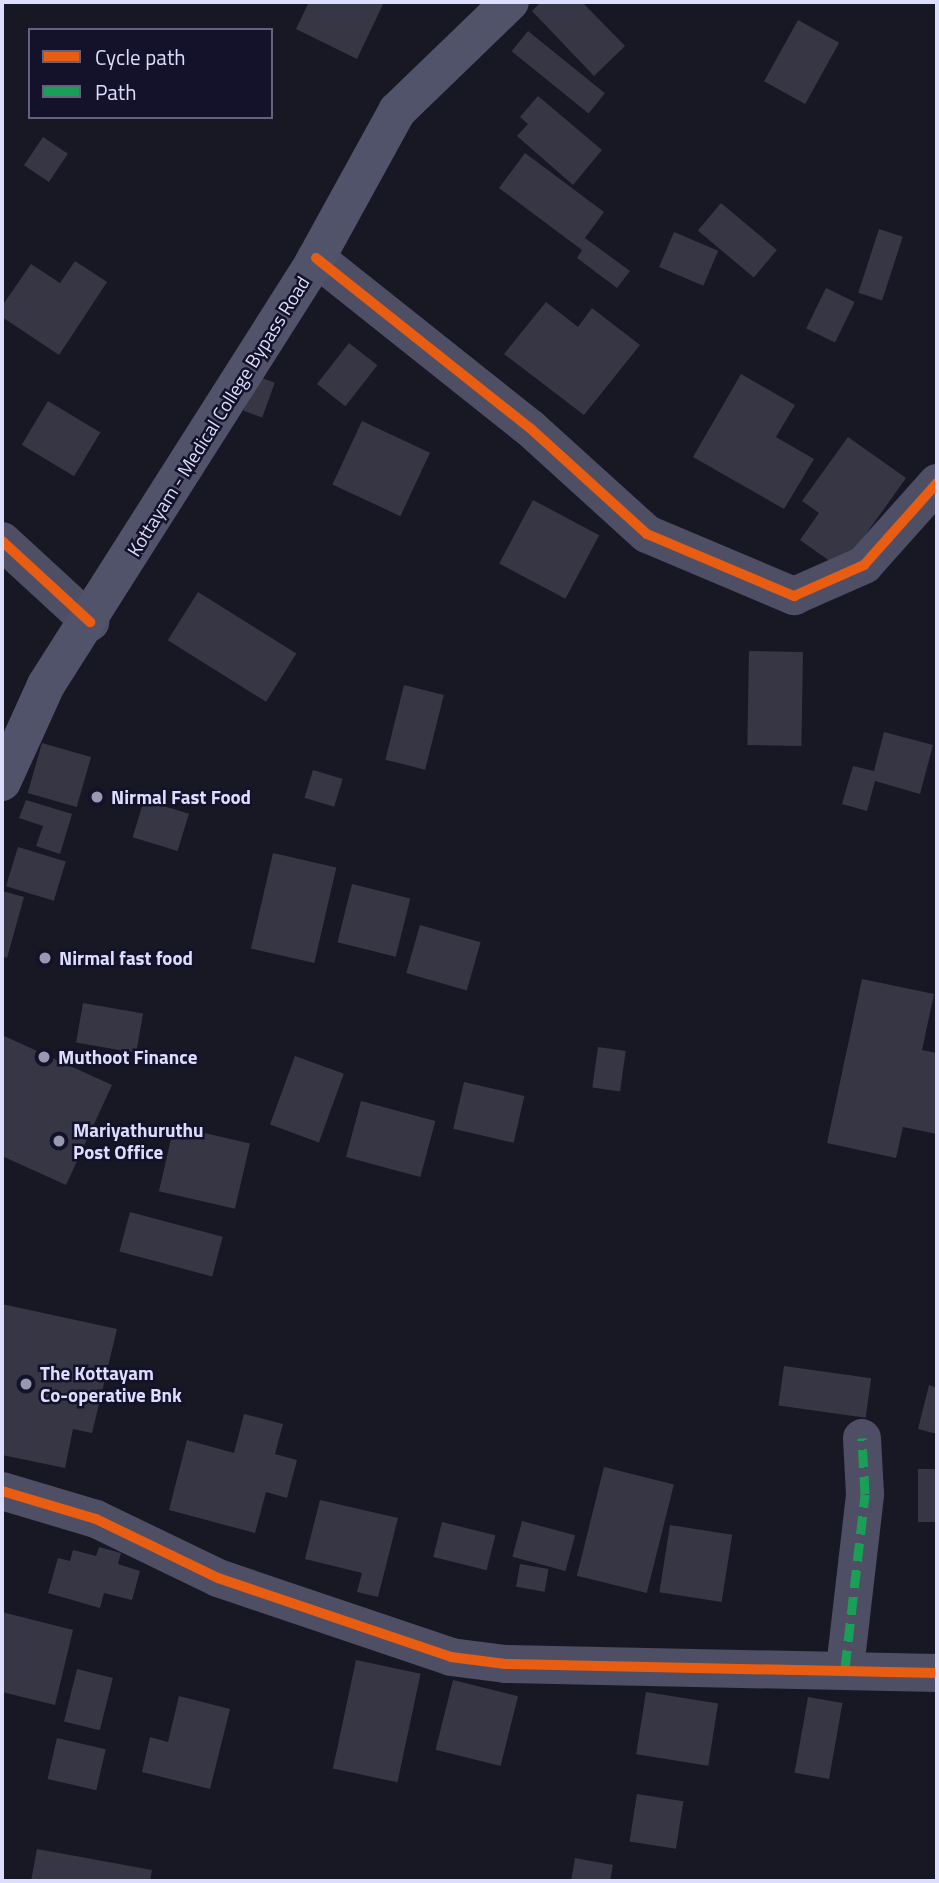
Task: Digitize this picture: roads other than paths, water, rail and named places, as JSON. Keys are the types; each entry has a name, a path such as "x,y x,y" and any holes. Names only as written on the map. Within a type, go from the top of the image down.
{"main road":[{"name":"Kottayam - Medical College Bypass Road","path":"2,782 46,685 90,622 316,258 397,111 510,2"}],"street":[{"path":"316,258 530,428 647,534 794,596 864,565 937,483"},
{"path":"2,541 90,622"},
{"path":"845,1668 865,1494 862,1438"},
{"path":"2,1491 96,1519 218,1578 451,1657 506,1664 845,1668 937,1673"}],"place":[{"name":"Nirmal Fast Food","path":"97,797"},
{"name":"Nirmal fast food","path":"45,958"},
{"name":"Muthoot Finance","path":"44,1057"},
{"name":"Mariyathuruthu Post Office","path":"59,1141"},
{"name":"The Kottayam Co-operative Bnk","path":"26,1384"}]}
